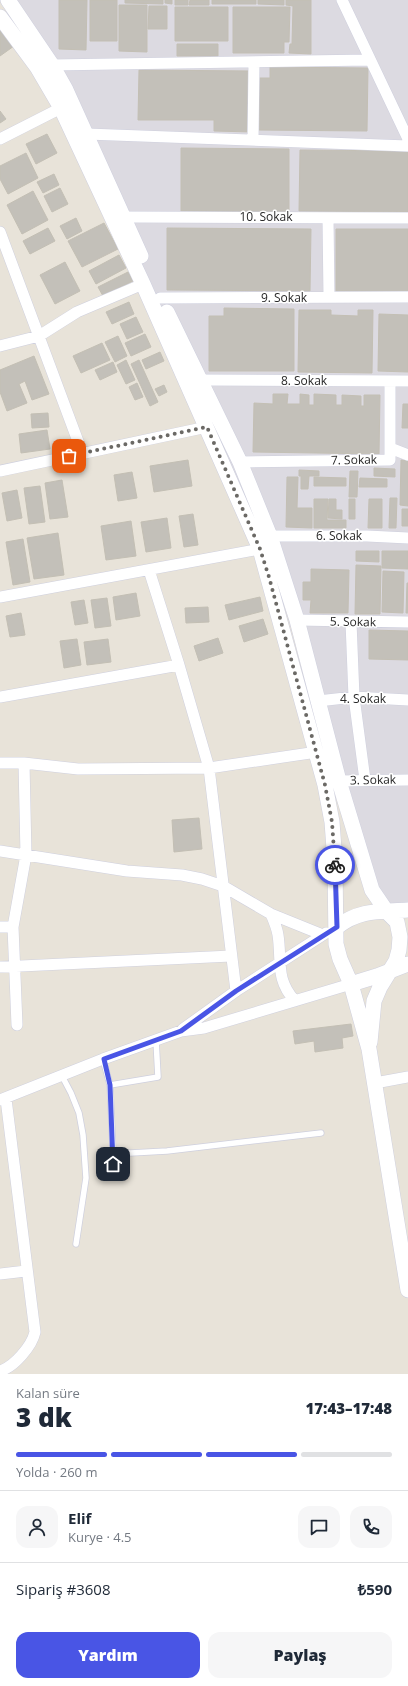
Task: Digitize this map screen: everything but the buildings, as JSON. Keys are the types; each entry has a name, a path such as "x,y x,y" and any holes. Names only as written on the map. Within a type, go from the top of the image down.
{"street":[{"path":"8,0 52,65 87,134 160,298 240,462 270,536 297,620 339,780 372,890 387,912 397,922 400,937 399,950 374,1001 369,1048"},
{"path":"342,0 369,60 408,139"},
{"path":"0,17 37,67 60,108 143,284 260,549 317,752 332,822 335,862 337,927 336,944 340,959 351,984 369,1048 408,1290"},
{"path":"52,65 369,60"},
{"path":"253,140 254,62"},
{"path":"0,139 60,108"},
{"path":"87,134 408,146"},
{"name":"10. Sokak","path":"124,217 408,218"},
{"path":"328,218 329,297"},
{"path":"0,232 2,244 39,336 82,452"},
{"path":"0,346 39,336 77,312 143,284"},
{"name":"9. Sokak","path":"160,298 408,297"},
{"name":"8. Sokak","path":"200,380 408,381"},
{"name":"7. Sokak","path":"240,462 390,460 390,381"},
{"path":"0,471 82,452 207,427"},
{"path":"390,448 408,455"},
{"name":"6. Sokak","path":"270,536 367,536 408,538"},
{"path":"0,597 260,549"},
{"path":"149,570 209,768 236,991"},
{"name":"5. Sokak","path":"297,620 408,622"},
{"path":"351,622 354,697 366,780"},
{"path":"0,697 179,665"},
{"name":"4. Sokak","path":"318,701 354,697 408,700"},
{"path":"0,763 24,763 78,769 209,768 317,752"},
{"path":"17,1025 13,927 26,855 24,763"},
{"name":"3. Sokak","path":"339,780 408,780"},
{"path":"0,851 127,871 182,875 202,879 223,886 271,914 323,935"},
{"path":"181,1031 236,991 346,920 359,914 375,911 387,912 408,910"},
{"path":"271,914 278,935 283,982 295,1001"},
{"path":"0,927 13,927"},
{"path":"0,967 232,956"},
{"path":"0,1371 6,1369 27,1349 35,1332 3,1099 104,1059 181,1031 204,1028 377,976 408,964"},
{"path":"375,1083 408,1077"},
{"path":"0,1274 26,1271"}],"lane":[{"path":"110,1085 158,1077 156,1040"},
{"path":"104,1059 110,1085 114,1174"},
{"path":"62,1076 71,1093 78,1113 85,1156 86,1178 76,1244"},
{"path":"112,1154 167,1151 321,1133"}],"shaded area":[{"path":"4,0 408,0 408,908 378,911 355,857 271,557 53,75"}],"way so far":[{"path":"69,456 207,427 260,549 269,577 325,785 332,822 335,865"}],"route":[{"path":"113,1164 110,1085 104,1059 181,1031 236,991 337,927 335,865"}]}
